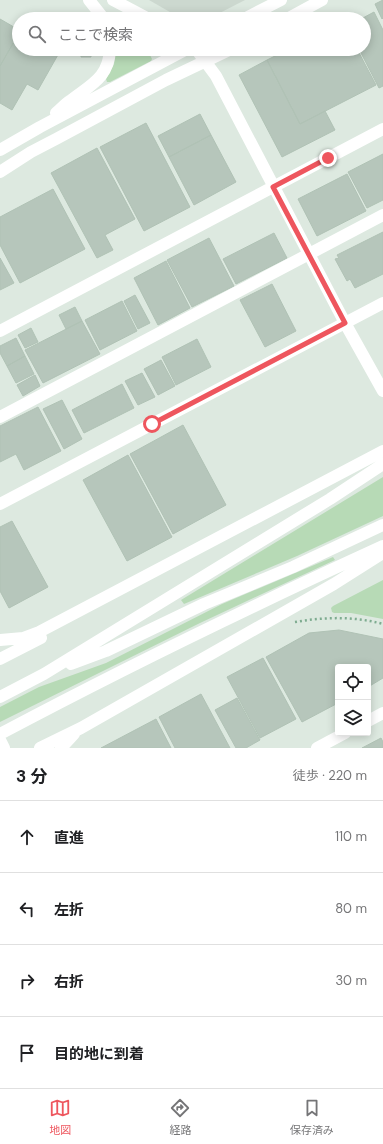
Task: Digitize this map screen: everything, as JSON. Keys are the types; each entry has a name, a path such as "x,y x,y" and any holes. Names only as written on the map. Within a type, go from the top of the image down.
{"street":[{"path":"89,0 98,12"},
{"path":"113,0 135,12"},
{"path":"257,12 280,0"},
{"path":"300,12 322,0"},
{"path":"40,126 101,76 107,66 109,56"},
{"path":"0,150 40,126 174,56"},
{"path":"202,56 216,76 273,187 383,392"},
{"path":"0,172 31,152 166,80 216,56"},
{"path":"0,331 383,129"},
{"path":"0,417 383,215"},
{"path":"0,504 383,303"},
{"path":"0,640 23,638 39,632 383,451"},
{"path":"0,697 44,674 330,499 383,464"},
{"path":"44,674 106,651 204,604 293,567 383,525"},
{"path":"0,734 66,699 193,636 383,546"},
{"path":"40,748 81,728 334,584 383,553"},
{"path":"0,659 40,639 106,602 136,580"},
{"path":"371,719 383,713"},
{"path":"61,748 81,728"},
{"path":"317,748 339,736"}],"path":[{"path":"295,622 312,619 340,618 383,624"}],"shaded area":[{"path":"149,0 245,0 222,12 170,12"}],"green space":[{"path":"115,56 150,56 152,59 151,61 110,82 107,82 106,79 114,64"},
{"path":"383,477 383,516 297,556 184,604 181,600"},
{"path":"333,557 335,560 200,623 0,722 0,707 39,687 106,663 222,604"},
{"path":"383,580 383,619 351,613 332,612 331,608 333,606"}],"building":[{"path":"383,0 383,18 382,19 375,4"},
{"path":"374,12 383,30 383,86 379,88 363,56 371,56 371,14"},
{"path":"0,19 12,26 12,45 0,66"},
{"path":"12,45 12,56 57,56 38,90 27,84 12,110 0,103 0,66"},
{"path":"275,56 361,56 376,85 300,124 267,60"},
{"path":"267,60 300,124 325,111 335,130 282,157 239,75"},
{"path":"200,114 211,135 169,157 158,136"},
{"path":"146,123 190,207 144,231 100,147"},
{"path":"211,135 236,182 194,205 169,157"},
{"path":"97,148 135,219 105,235 113,250 97,258 51,173"},
{"path":"383,154 383,200 367,208 348,172"},
{"path":"347,174 366,211 317,236 298,199"},
{"path":"53,189 85,249 20,283 0,245 0,217"},
{"path":"383,232 383,274 355,288 350,279 347,281 335,259 339,258 337,255"},
{"path":"274,233 287,258 236,284 223,259"},
{"path":"209,238 234,286 192,307 167,260"},
{"path":"0,258 14,283 0,290"},
{"path":"166,261 190,308 158,325 134,278"},
{"path":"272,284 296,331 265,347 240,300"},
{"path":"135,295 150,323 138,329 124,301"},
{"path":"122,301 137,331 100,350 85,320"},
{"path":"75,307 82,321 66,329 59,315"},
{"path":"82,321 100,354 43,383 25,350"},
{"path":"31,328 38,342 25,348 18,335"},
{"path":"16,338 25,356 7,366 0,353 0,346"},
{"path":"197,339 211,367 176,385 162,357"},
{"path":"25,356 34,374 16,383 7,366"},
{"path":"161,360 175,386 158,395 144,369"},
{"path":"142,373 155,397 138,405 125,381"},
{"path":"35,375 40,386 23,396 17,385"},
{"path":"122,384 134,408 84,433 72,410"},
{"path":"62,400 82,439 64,449 43,409"},
{"path":"38,407 61,451 24,470 16,454 0,462 0,426"},
{"path":"183,425 226,505 173,534 130,454"},
{"path":"128,455 172,537 127,561 83,480"},
{"path":"12,521 48,587 9,608 0,591 0,527"},
{"path":"339,630 383,639 383,678 371,685 371,664 335,664 335,705 302,722 266,657 309,633"},
{"path":"263,658 296,719 260,738 227,677"},
{"path":"201,694 230,748 175,748 159,717"},
{"path":"237,698 260,740 246,748 236,748 215,710"},
{"path":"156,719 171,748 101,748"},
{"path":"381,738 383,748 362,748"}],"route":[{"path":"152,424 345,323 273,187 328,158"}]}
